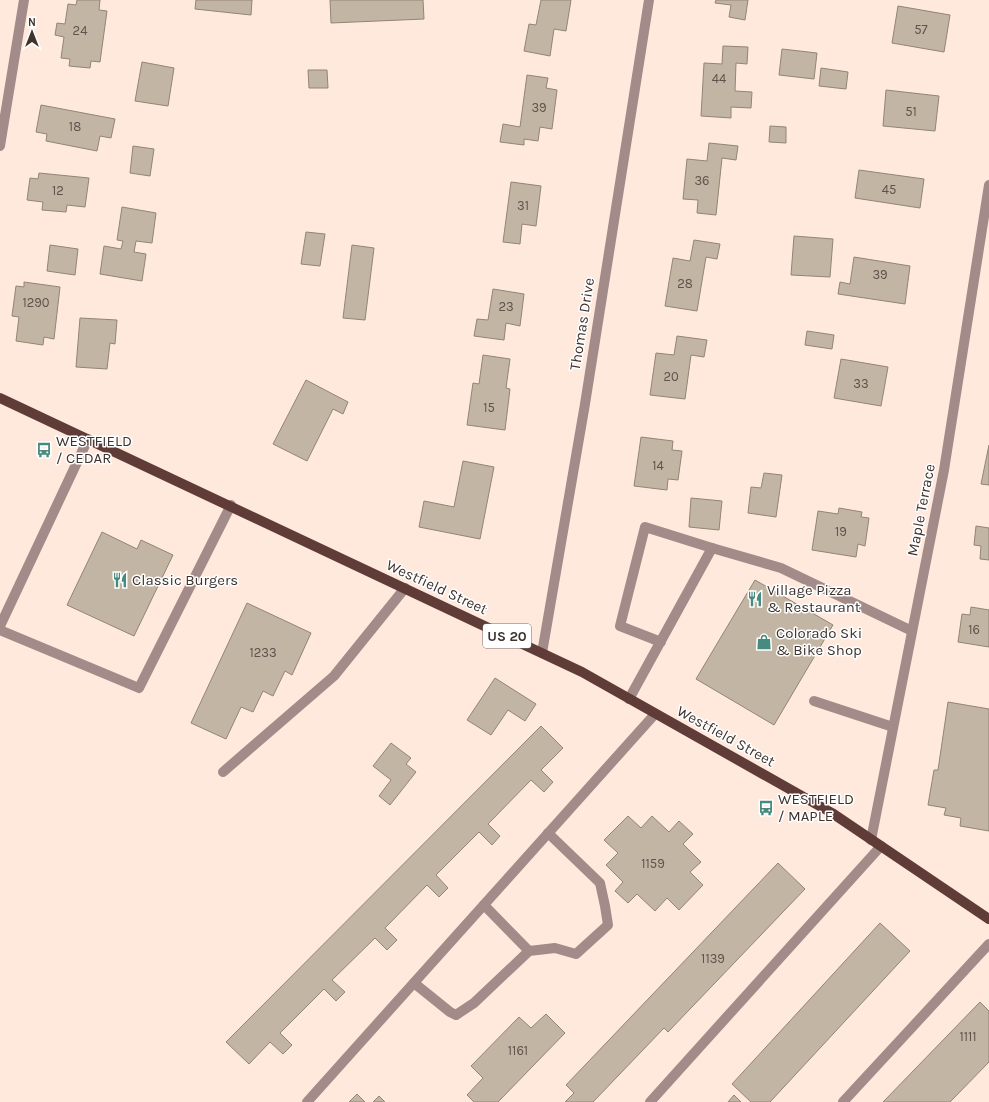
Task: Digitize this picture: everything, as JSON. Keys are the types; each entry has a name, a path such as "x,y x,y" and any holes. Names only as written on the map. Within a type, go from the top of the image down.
{"main road":[{"name":"Westfield Street","path":"0,398 231,505 582,672 832,813 989,919"}],"street":[{"path":"0,146 24,0"},
{"name":"Thomas Drive","path":"542,653 586,396 649,0"},
{"name":"Maple Terrace","path":"871,840 944,470 989,185"},
{"path":"0,626 88,439"},
{"path":"0,630 139,688 231,505"},
{"path":"661,642 620,626 645,527 781,568 912,631"},
{"path":"629,699 712,548"},
{"path":"223,772 334,676 405,588"},
{"path":"814,701 893,727"},
{"path":"307,1102 655,714"},
{"path":"414,983 450,1012 456,1015 474,1003 529,950 555,948 576,954 608,925 606,906 600,883 548,833"},
{"path":"650,1102 881,846"},
{"path":"484,905 529,950"},
{"path":"843,1102 989,944"}],"building":[{"path":"77,0 100,0 99,10 107,11 100,62 91,61 90,68 69,66 70,59 61,58 64,37 55,35 57,23 65,24 68,4 76,5"},
{"path":"196,0 252,0 251,15 195,9"},
{"path":"330,0 423,0 424,19 331,23"},
{"path":"541,0 571,0 566,31 554,29 550,56 524,51 529,24 536,25"},
{"path":"716,0 748,0 745,20 729,17 731,5 715,3"},
{"path":"898,6 950,15 944,52 892,43"},
{"path":"723,46 748,47 747,64 736,63 735,91 752,92 751,108 731,107 731,118 701,116 704,63 722,64"},
{"path":"782,49 817,53 814,79 779,75"},
{"path":"142,62 174,68 168,106 135,101"},
{"path":"821,68 848,72 846,89 819,86"},
{"path":"308,70 327,70 328,88 309,88"},
{"path":"527,75 548,78 546,88 557,90 552,129 540,127 538,141 524,139 524,145 500,142 503,124 520,127"},
{"path":"886,90 939,96 935,131 883,126"},
{"path":"41,105 115,119 111,138 100,136 97,151 46,141 47,134 36,132"},
{"path":"770,126 786,127 786,143 769,142"},
{"path":"709,143 738,146 736,160 722,158 716,215 697,213 698,200 683,199 687,159 707,161"},
{"path":"133,146 154,149 150,176 130,173"},
{"path":"859,170 924,179 920,208 855,198"},
{"path":"39,173 89,178 85,207 67,205 66,212 42,210 43,202 27,200 30,178 38,179"},
{"path":"511,182 541,186 536,226 522,224 520,244 503,242"},
{"path":"122,207 156,213 152,243 136,241 134,252 146,254 142,281 100,274 104,246 121,249 123,241 117,240"},
{"path":"306,232 325,234 320,266 301,264"},
{"path":"794,236 833,239 830,277 791,275"},
{"path":"694,240 720,244 717,259 706,257 697,311 665,306 673,258 690,261"},
{"path":"50,245 78,249 75,275 47,271"},
{"path":"352,245 374,248 365,320 343,318"},
{"path":"854,257 910,266 905,304 838,294 840,282 850,284"},
{"path":"24,282 60,287 54,339 44,337 43,345 16,341 19,317 12,316 16,286 24,287"},
{"path":"493,289 524,294 520,326 506,323 504,340 474,336 477,319 488,320"},
{"path":"80,318 117,320 115,344 110,343 107,369 76,367"},
{"path":"807,331 834,335 832,349 805,345"},
{"path":"677,336 707,340 704,357 691,355 685,399 650,395 656,353 674,355"},
{"path":"483,355 510,359 506,388 510,389 505,430 467,425 473,383 479,384"},
{"path":"841,359 888,367 881,406 834,398"},
{"path":"306,380 348,402 343,414 333,409 307,461 273,444"},
{"path":"641,437 673,441 672,450 682,451 678,480 668,479 667,490 634,486"},
{"path":"989,445 989,485 981,484"},
{"path":"463,461 494,467 480,539 419,527 424,501 454,507"},
{"path":"764,473 782,475 776,517 748,513 751,487 761,488"},
{"path":"691,498 722,501 719,530 689,527"},
{"path":"839,508 862,512 861,517 869,518 865,546 858,544 856,557 812,550 818,511 838,514"},
{"path":"976,526 989,528 989,560 980,559 981,546 974,545"},
{"name":"Classic Burgers","path":"102,532 137,549 141,540 173,555 134,636 67,605"},
{"path":"755,580 833,625 774,725 696,679"},
{"path":"247,603 311,633 292,675 285,671 273,696 263,691 253,712 241,707 226,739 191,723"},
{"path":"971,607 989,610 989,647 958,642 962,614 970,615"},
{"path":"495,678 536,704 525,721 508,710 491,735 467,720"},
{"path":"948,702 989,709 989,831 960,826 961,818 944,815 946,808 928,805 934,770 938,770"},
{"path":"541,726 563,748 541,770 553,782 544,792 531,780 488,824 500,836 492,845 479,832 436,875 448,888 439,897 427,885 385,928 397,940 387,950 375,938 332,980 345,992 336,1001 324,989 280,1033 292,1045 283,1054 270,1042 249,1064 226,1042"},
{"path":"391,743 411,758 406,764 416,772 390,805 379,796 391,780 373,766"},
{"path":"628,816 641,828 652,816 669,832 679,821 693,834 683,844 701,862 690,872 703,885 679,910 667,898 655,911 637,894 628,903 615,891 623,882 606,865 618,853 604,840"},
{"path":"778,863 805,889 668,1032 664,1028 593,1102 565,1102 574,1093 566,1085"},
{"path":"880,923 910,951 770,1102 751,1102 732,1084"},
{"path":"980,1002 989,1011 989,1062 950,1102 883,1102"},
{"path":"546,1014 565,1033 498,1102 474,1102 467,1095 483,1078 471,1066 519,1017 531,1028"},
{"path":"357,1094 365,1102 349,1102"},
{"path":"734,1095 741,1102 728,1102"},
{"path":"379,1096 385,1102 373,1102"}],"place":[{"name":"WESTFIELD / CEDAR","path":"44,450"},
{"name":"Classic Burgers","path":"120,580"},
{"name":"Village Pizza & Restaurant","path":"755,599"},
{"name":"Colorado Ski & Bike Shop","path":"764,642"},
{"name":"WESTFIELD / MAPLE","path":"766,808"}]}
